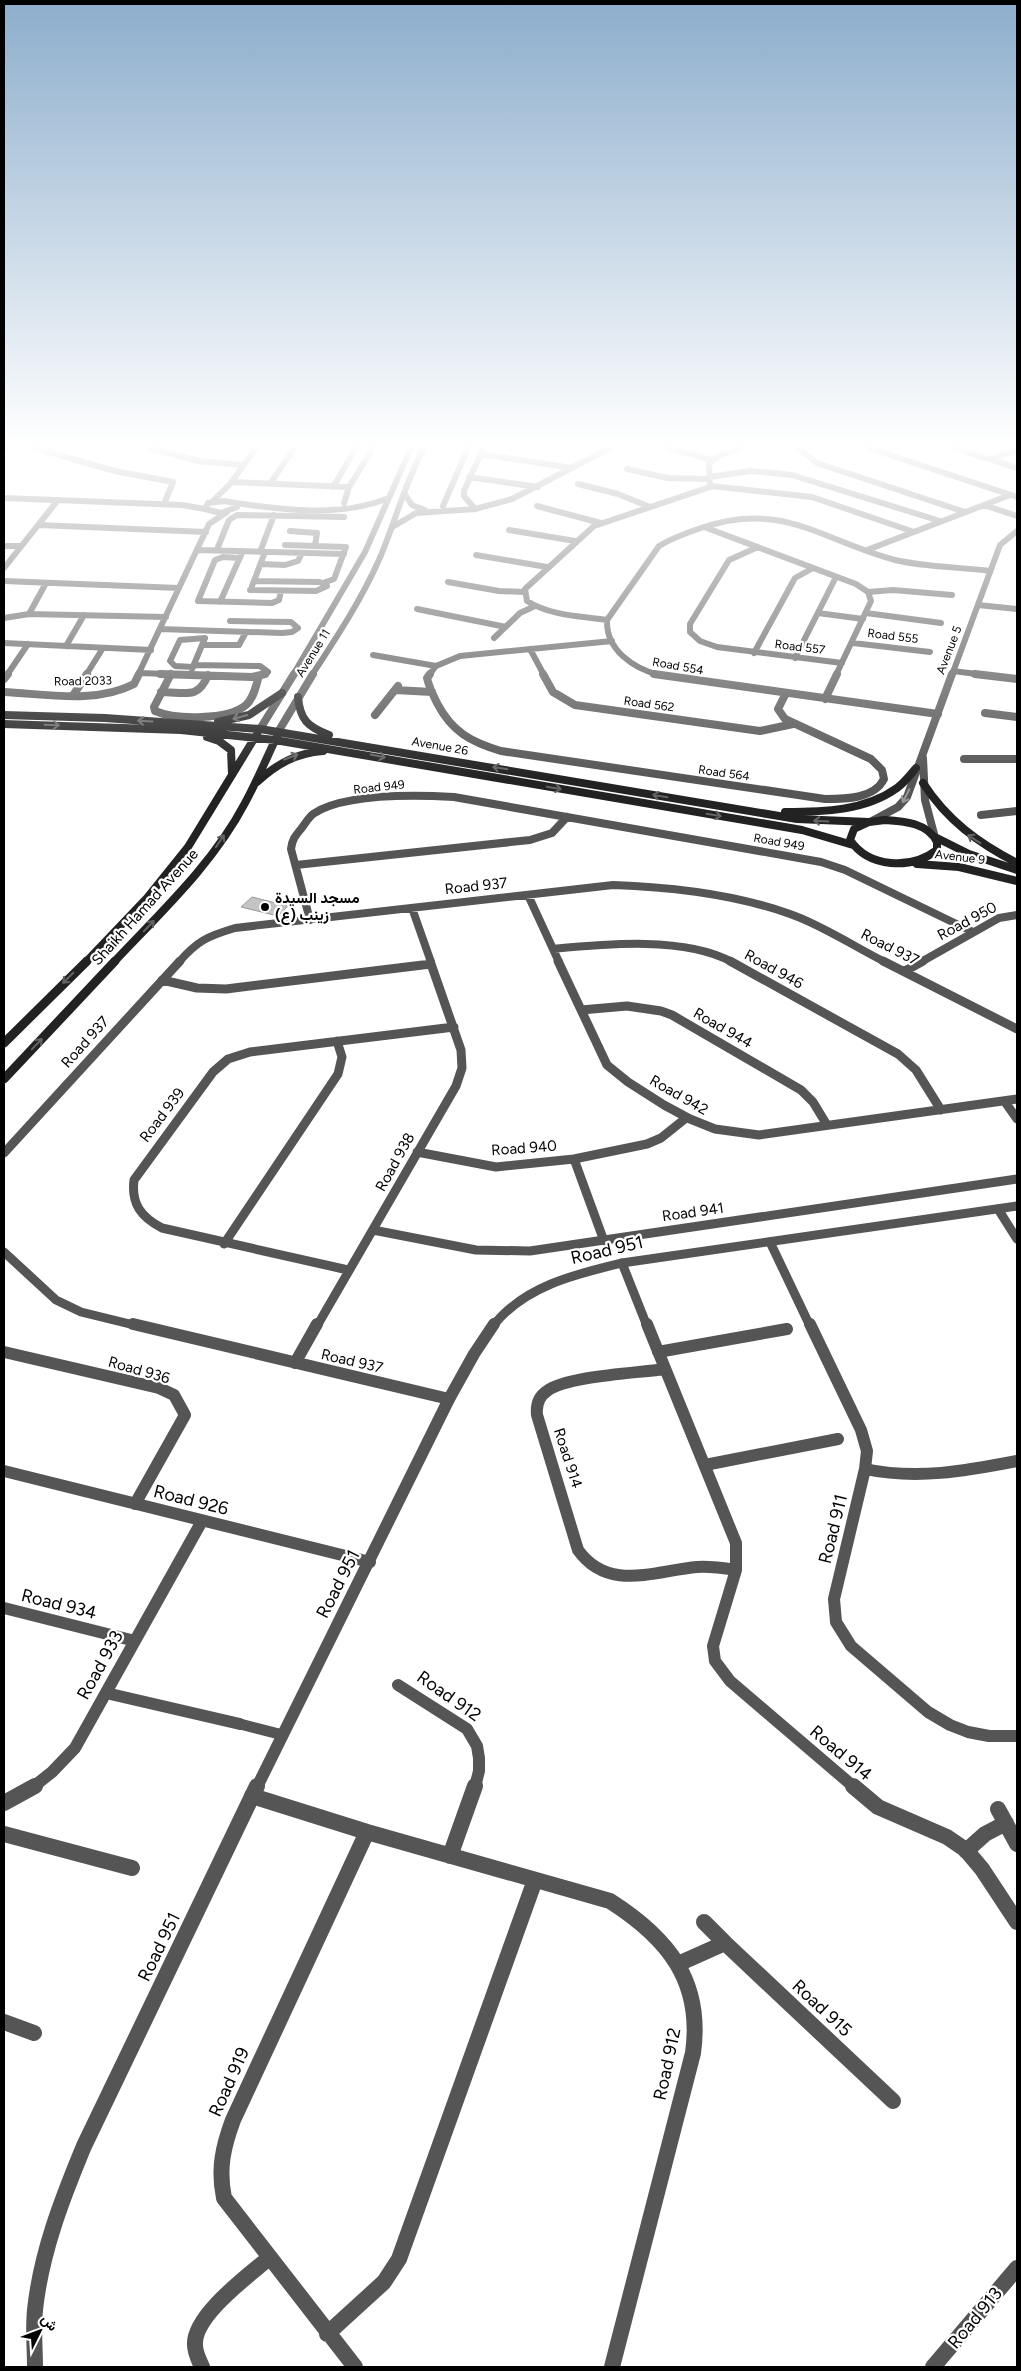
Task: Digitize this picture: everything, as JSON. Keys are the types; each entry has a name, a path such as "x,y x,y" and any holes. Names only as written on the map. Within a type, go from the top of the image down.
{"main road":[{"path":"190,723 241,717 255,712 282,692"},
{"path":"298,697 300,716 303,722 315,730 351,747"},
{"name":"Avenue 26","path":"4,715 190,723 260,729 277,736"},
{"name":"Avenue 26","path":"4,724 181,730 255,737 277,736 742,810 814,820 871,821"},
{"name":"Shaikh Hamad Avenue","path":"4,1043 135,910 188,847 260,729"},
{"path":"181,730 214,739 227,746 232,754 232,775"},
{"name":"Shaikh Hamad Avenue","path":"4,1079 184,889 225,835 253,786 277,736"},
{"path":"253,786 276,764 294,756 308,752 351,747"},
{"name":"Avenue 26","path":"351,747 530,784 802,830 853,845 871,857 898,863"},
{"path":"742,810 818,811 857,806 879,798 898,787 916,768"},
{"path":"923,783 936,805 957,827 991,849 1017,862"},
{"name":"Avenue 9","path":"871,821 885,820 913,823 968,854 1017,870"},
{"path":"853,845 851,834 861,825 871,821"},
{"path":"898,863 912,862 932,856 938,850 939,844 935,836"},
{"name":"Avenue 9","path":"898,863 959,867 1017,881"}],"street":[{"name":"Road 2033","path":"4,692 97,694 122,690 134,684 193,559"},
{"path":"221,559 214,560 198,599 201,602 276,602 281,591"},
{"path":"220,602 239,559"},
{"path":"226,631 232,615 250,590 261,559"},
{"path":"260,564 295,563 298,559"},
{"path":"254,581 323,583 333,580 342,559"},
{"name":"Avenue 11","path":"260,729 360,559"},
{"name":"Avenue 11","path":"277,736 298,697 354,609 378,559"},
{"path":"493,559 547,567"},
{"path":"556,559 526,586 524,592 528,600 534,606 560,614 607,620 650,559"},
{"name":"Road 557","path":"732,559 729,560 689,628 694,637 708,644 754,653 842,663"},
{"path":"787,559 856,584 868,592 893,590 952,595"},
{"path":"892,559 990,571"},
{"name":"Avenue 5","path":"935,836 926,808 923,783 924,757 953,671 995,559"},
{"name":"Road 557","path":"754,653 795,578 813,568"},
{"path":"796,658 836,577"},
{"path":"4,581 179,588"},
{"path":"448,582 494,590 524,592"},
{"path":"29,614 46,583"},
{"path":"250,590 319,591 327,587 323,583"},
{"name":"Road 555","path":"825,699 853,643 871,601 868,592"},
{"path":"978,605 1017,610"},
{"path":"494,638 520,613 534,606"},
{"path":"417,609 506,626"},
{"path":"818,613 864,616"},
{"path":"4,618 29,614 166,617"},
{"path":"66,646 84,615"},
{"path":"160,629 287,632 298,628 291,622 232,615"},
{"name":"Road 555","path":"864,616 941,623"},
{"name":"Road 554","path":"607,620 607,627 612,641 630,664 648,672 938,714"},
{"path":"190,675 208,631"},
{"path":"140,674 259,676 266,674 268,669 260,666 174,666 170,661 180,640 239,645 246,632"},
{"path":"375,716 397,688 432,692 427,678 436,666 460,656 612,641"},
{"path":"4,643 151,650"},
{"name":"Road 555","path":"853,643 930,652"},
{"path":"4,679 28,644"},
{"path":"74,694 103,648"},
{"name":"Road 562","path":"530,649 553,692 566,701 575,704 754,730 773,730 793,724"},
{"path":"373,655 436,666"},
{"path":"953,671 1017,679"},
{"path":"170,674 154,709 160,714 220,715 233,711 248,703 259,676"},
{"path":"161,692 198,692 203,688 208,675"},
{"name":"Road 564","path":"432,692 450,727 471,741 501,752 825,799 842,800 864,796 879,788 884,781 884,773 880,766 871,759 793,724 780,714 778,709 786,693"},
{"path":"985,712 1017,717"},
{"name":"Avenue 5","path":"871,821 904,802 916,768 924,757"},
{"path":"964,759 1017,759"},
{"name":"Road 949","path":"310,920 291,844 297,831 318,811 350,801 413,795 439,795 821,862 845,870 973,932"},
{"path":"981,815 1017,811"},
{"path":"296,865 530,840 552,832 567,817"},
{"name":"Road 937","path":"4,1153 197,942 214,933 236,928 632,884 753,903 800,918 1017,1029"},
{"name":"Road 942","path":"528,895 603,1058 614,1071 686,1118 714,1130 748,1135 1017,1100"},
{"name":"Road 938","path":"295,1363 348,1270 374,1230 460,1077 463,1059 454,1027 412,908"},
{"name":"Road 950","path":"905,971 999,918 1017,914"},
{"name":"Road 946","path":"553,950 638,942 702,952 729,960 898,1054 916,1070 941,1110"},
{"path":"162,980 197,988 226,989 432,964"},
{"name":"Road 944","path":"581,1010 638,1006 656,1009 672,1015 801,1090 813,1102 826,1126"},
{"name":"Road 939","path":"348,1270 171,1232 146,1220 137,1211 132,1201 131,1191 134,1180 213,1072 222,1063 250,1052 454,1027"},
{"path":"224,1244 338,1074 342,1057 337,1041"},
{"path":"1005,1102 1017,1119"},
{"name":"Road 940","path":"417,1152 496,1166 574,1159 648,1144 661,1138 686,1118"},
{"name":"Road 940","path":"574,1159 604,1241"},
{"name":"Road 941","path":"374,1230 458,1248 494,1252 530,1251 1017,1178"},
{"name":"Road 951","path":"35,2367 35,2311 44,2256 59,2205 84,2146 252,1796 370,1562 449,1399 478,1348 506,1311 545,1288 588,1271 622,1263 1017,1206"},
{"path":"998,1209 1017,1239"},
{"name":"Road 911","path":"770,1242 861,1430 867,1451 865,1469 834,1599 834,1610 840,1631 855,1651 931,1714 945,1723 977,1734 994,1737 1017,1736"},
{"name":"Road 937","path":"4,1252 51,1296 81,1312 449,1399"},
{"name":"Road 914","path":"622,1263 736,1543 736,1570 713,1646 715,1661 724,1675 878,1807 895,1816 943,1834 966,1851 976,1861 1017,1922"},
{"path":"658,1352 787,1329"},
{"name":"Road 936","path":"4,1352 159,1388 174,1396 185,1415 135,1504"},
{"name":"Road 914","path":"666,1369 563,1383 549,1388 540,1398 536,1409 537,1415 578,1550 582,1557 595,1569 613,1575 698,1567 736,1570"},
{"path":"705,1465 838,1440"},
{"path":"865,1469 895,1476 925,1478 1017,1461"},
{"name":"Road 926","path":"4,1472 370,1562"},
{"name":"Road 933","path":"4,1803 38,1783 64,1760 83,1735 202,1521"},
{"name":"Road 934","path":"4,1608 135,1641"},
{"name":"Road 912","path":"398,1685 467,1729 475,1739 480,1751 481,1764 478,1778 450,1856"},
{"path":"106,1692 283,1735"},
{"name":"Road 912","path":"252,1796 368,1832 610,1901 651,1930 666,1946 678,1964 691,1996 696,2024 693,2054 612,2367"},
{"path":"998,1809 1017,1844"},
{"path":"966,1851 984,1834 1006,1823"},
{"name":"Road 919","path":"355,2367 327,2334 224,2198 219,2177 220,2156 233,2120 368,1832"},
{"path":"4,1834 132,1868"},
{"path":"327,2334 384,2282 399,2259 535,1880"},
{"name":"Road 915","path":"704,1922 893,2101"},
{"path":"678,1964 725,1943"},
{"path":"4,2022 34,2033"},
{"path":"202,2367 196,2358 194,2339 202,2320 269,2258"},
{"name":"Road 913","path":"933,2367 1017,2268"}],"building":[{"name":"مسجد السيدة زينب (ع)","path":"252,897 288,906 278,916 241,907"}],"place":[{"name":"مسجد السيدة زينب (ع)","path":"265,907"}]}
